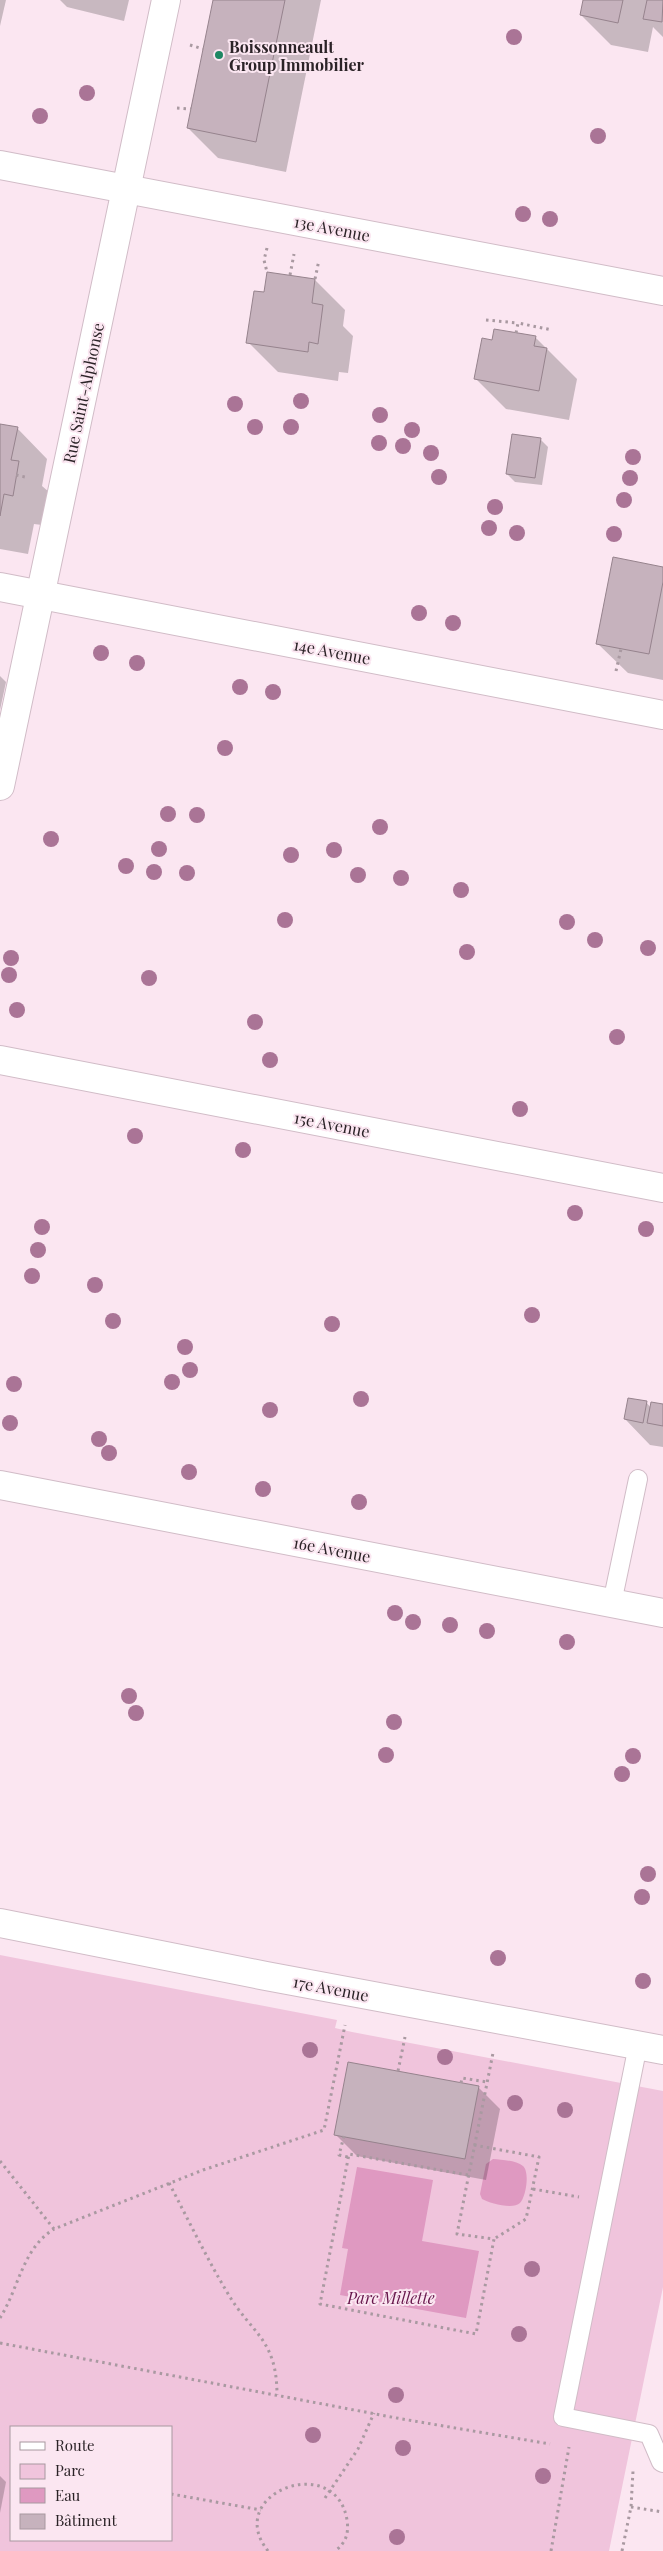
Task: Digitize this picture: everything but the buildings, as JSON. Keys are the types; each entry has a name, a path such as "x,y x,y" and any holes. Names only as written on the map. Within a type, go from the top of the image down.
{"street":[{"name":"Rue Saint-Alphonse","path":"0,786 166,0"},
{"name":"13e Avenue","path":"0,164 663,291"},
{"name":"14e Avenue","path":"0,587 663,715"},
{"name":"15e Avenue","path":"0,1060 663,1188"},
{"name":"16e Avenue","path":"0,1485 663,1613"},
{"name":"17e Avenue","path":"0,1923 650,2047"}],"lane":[{"path":"612,1603 638,1479"},
{"path":"650,2047 563,2417 649,2434 660,2462 663,2463"}],"path":[{"path":"190,45 203,49"},
{"path":"177,108 191,109"},
{"path":"486,320 518,323 552,330"},
{"path":"516,333 518,323"},
{"path":"16,475 25,477"},
{"path":"616,671 621,649"},
{"path":"0,2318 8,2305 29,2253 41,2236 54,2228 169,2183 324,2130 345,2025"},
{"path":"398,2071 405,2036"},
{"path":"474,2145 539,2157 526,2219 494,2240 457,2234 468,2175 474,2145 493,2053"},
{"path":"460,2083 462,2078 487,2082"},
{"path":"344,2136 339,2155 348,2157"},
{"path":"468,2175 349,2154 320,2304 476,2334 494,2240"},
{"path":"0,2161 54,2228"},
{"path":"169,2183 227,2294 260,2335 274,2360 277,2395"},
{"path":"533,2189 586,2198"},
{"path":"0,2343 374,2413 578,2448"},
{"path":"325,2498 358,2450 374,2413"},
{"path":"551,2551 569,2447"},
{"path":"622,2551 631,2507 633,2468"},
{"path":"268,2551 260,2540 257,2528 261,2510 279,2490 294,2484 308,2484 330,2491 346,2518 348,2533 343,2545 335,2551"},
{"path":"172,2494 261,2510"},
{"path":"631,2507 663,2512"}],"green space":[{"name":"Parc Millette","path":"0,1955 337,2020 335,2028 352,2032 663,2091 663,2287 609,2551 0,2551"}],"water":[{"path":"493,2159 516,2163 525,2169 527,2179 525,2190 522,2200 517,2205 501,2205 482,2199 480,2194 486,2164"},
{"path":"357,2167 433,2180 422,2241 479,2251 466,2318 340,2295 348,2249 342,2248"}],"place":[{"name":"Boissonneault Group Immobilier","path":"219,55"}]}
